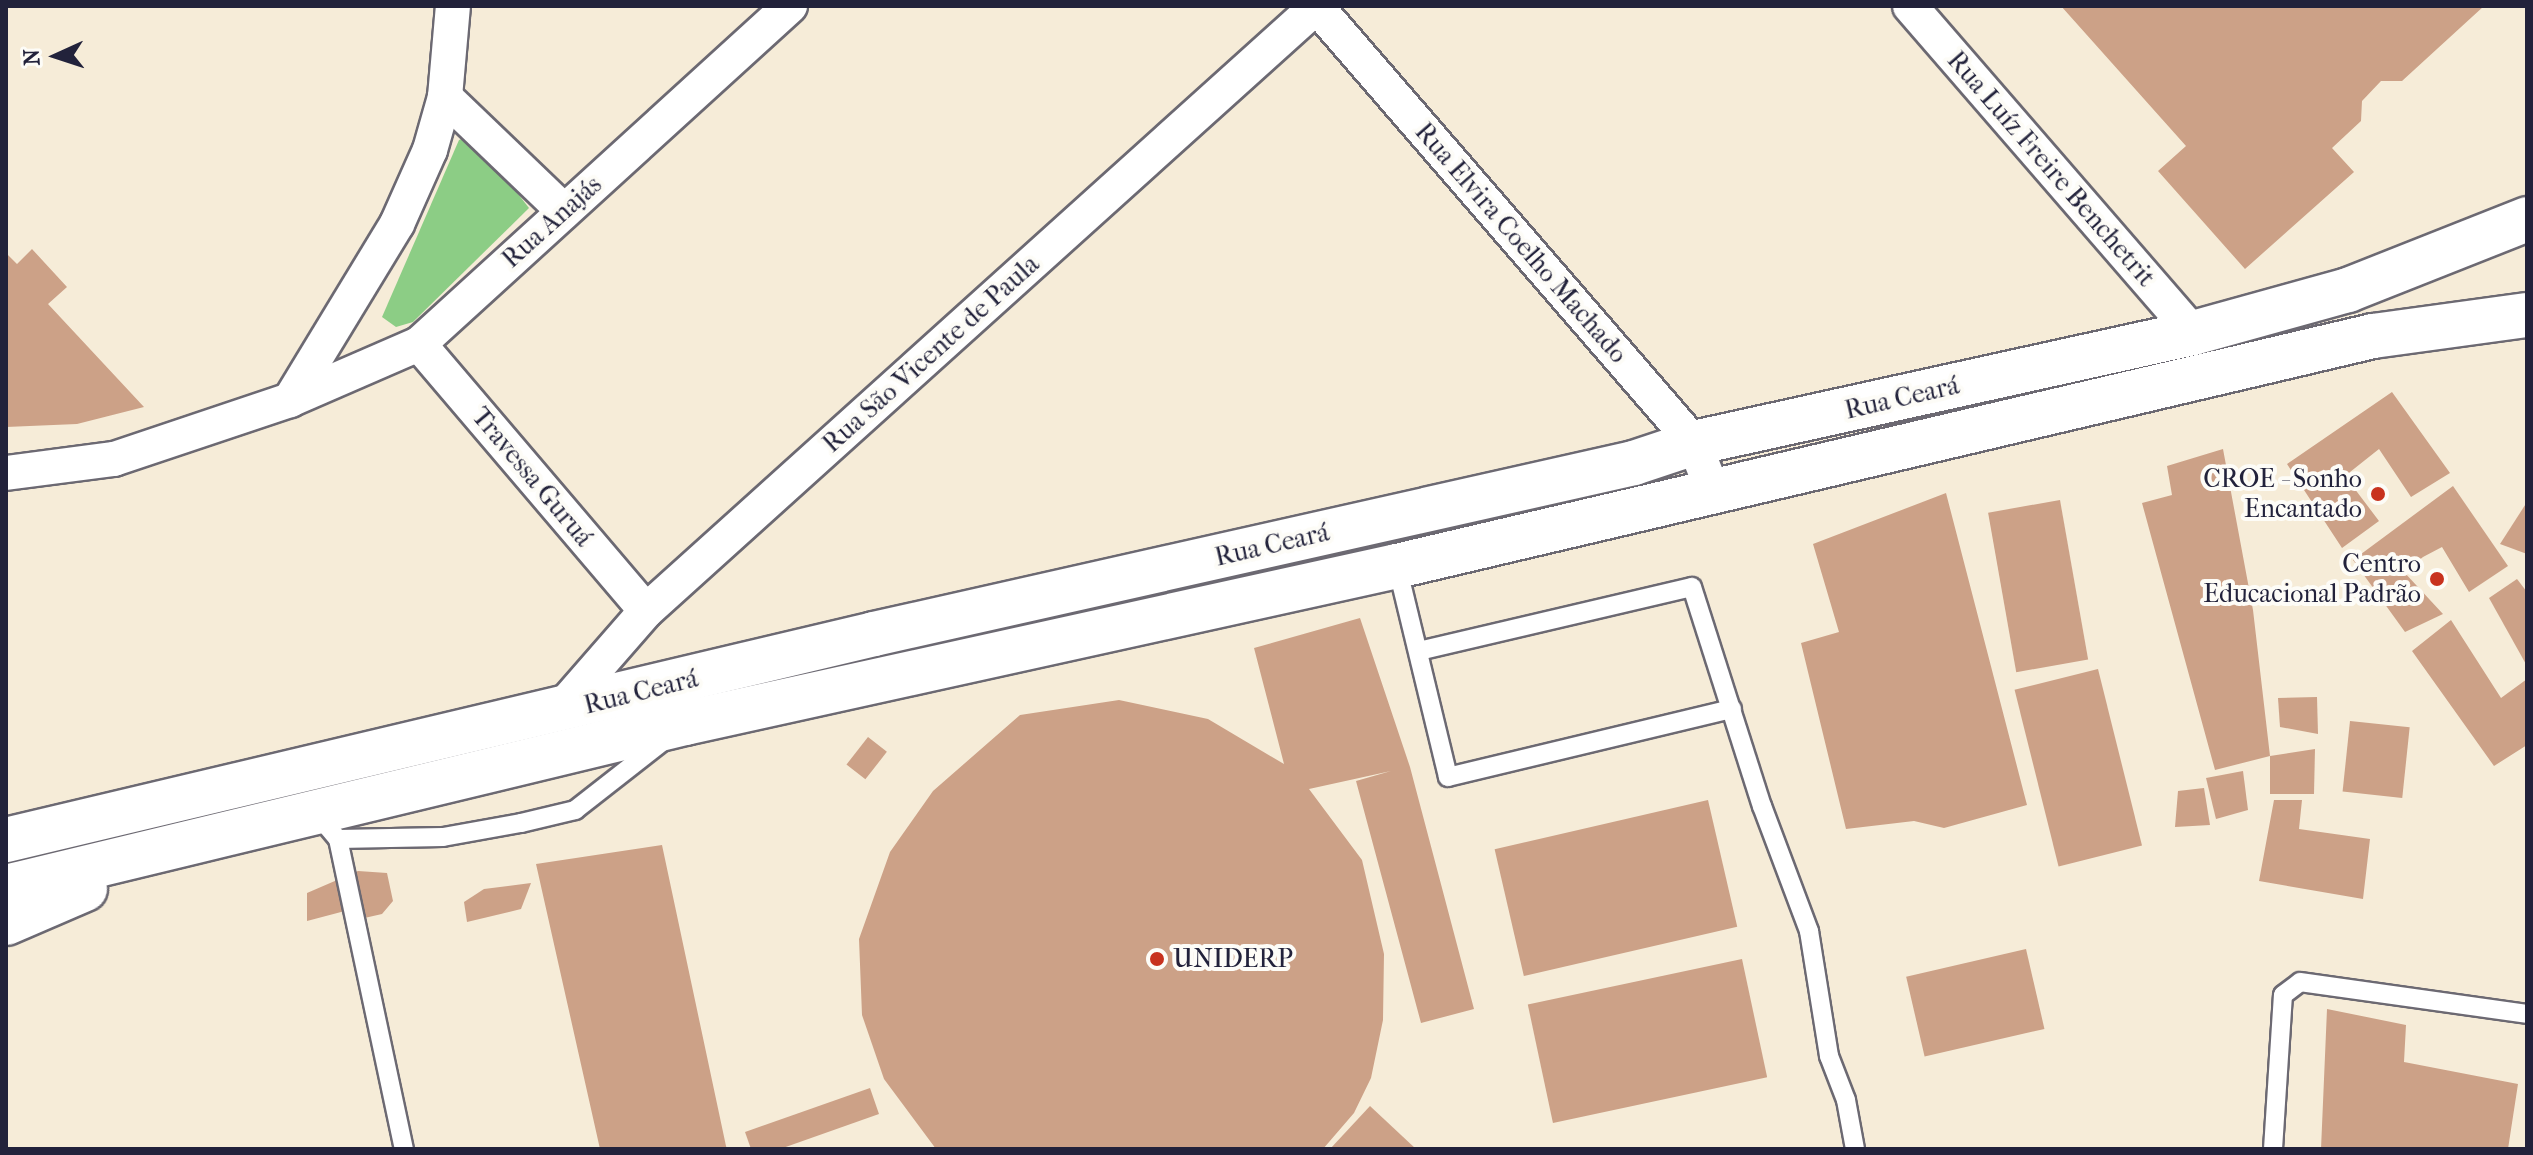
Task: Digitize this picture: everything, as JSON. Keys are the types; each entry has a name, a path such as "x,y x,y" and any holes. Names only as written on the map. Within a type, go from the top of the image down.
{"main road":[{"name":"Rua Ceará","path":"6,840 557,713 874,634 1634,463 1694,443 2193,333 2348,290 2527,219"},
{"name":"Rua Ceará","path":"6,887 181,847 327,826 685,723 1397,566 1712,489 2373,336 2527,315"},
{"path":"6,923 181,847"}],"street":[{"path":"290,400 397,224 430,150 445,97 453,6"},
{"name":"Rua Anajás","path":"6,473 114,459 290,400 419,344 790,6"},
{"name":"Rua Elvira Coelho Machado","path":"1316,6 1694,443 1712,489"},
{"name":"Rua São Vicente de Paula","path":"557,713 646,611 1316,6"},
{"name":"Rua Luíz Freire Benchetrit","path":"1910,6 2193,333"},
{"path":"445,97 564,211"},
{"name":"Travessa Guruá","path":"419,344 646,611"}],"lane":[{"path":"1397,566 1448,777 1732,709"},
{"path":"1419,651 1692,587 1809,931 1829,1056 1846,1100 1855,1149"},
{"path":"404,1149 327,826 443,837 575,810 685,723"},
{"path":"2273,1149 2283,995 2300,982 2527,1014"}],"green space":[{"path":"472,135 529,208 413,322 396,327 382,317 459,140"}],"building":[{"path":"2061,6 2484,6 2402,81 2381,81 2362,101 2361,121 2332,148 2354,172 2245,269 2158,171 2186,146"},
{"path":"32,249 67,287 48,304 144,407 77,424 6,427 6,253 17,264"},
{"path":"2392,392 2450,473 2411,497 2379,449 2345,476 2379,521 2342,548 2287,464"},
{"path":"2223,449 2253,610 2270,756 2215,770 2142,503 2172,495 2167,466"},
{"path":"2453,486 2508,566 2469,592 2442,547 2423,557 2404,572 2443,614 2405,632 2353,560"},
{"path":"1946,493 2027,805 1944,828 1914,821 1846,829 1801,643 1839,632 1813,544"},
{"path":"2060,500 2088,660 2016,672 1988,513"},
{"path":"2527,502 2527,554 2500,544"},
{"path":"2517,579 2527,592 2527,666 2489,598"},
{"path":"1360,618 1410,767 1474,1009 1421,1023 1356,781 1391,771 1309,789 1362,860 1384,954 1383,1020 1371,1078 1354,1113 1323,1149 936,1149 884,1079 862,1015 859,939 890,852 933,791 1020,715 1119,700 1208,719 1284,764 1254,648"},
{"path":"2451,620 2501,698 2527,679 2527,745 2494,766 2412,651"},
{"path":"2098,669 2142,846 2059,866 2015,690"},
{"path":"2317,697 2318,734 2280,727 2278,698"},
{"path":"2350,721 2410,727 2402,798 2343,792"},
{"path":"868,737 887,752 865,779 846,765"},
{"path":"2315,749 2314,794 2270,794 2270,756"},
{"path":"2243,771 2248,810 2216,819 2206,778"},
{"path":"2204,788 2210,825 2175,827 2178,791"},
{"path":"1708,800 1737,927 1524,976 1495,849"},
{"path":"2274,800 2302,800 2299,829 2370,839 2363,899 2259,881"},
{"path":"662,845 727,1149 600,1149 536,864"},
{"path":"358,871 387,873 393,901 382,914 360,919 360,907 307,921 307,893"},
{"path":"531,883 521,909 467,922 464,902 484,889"},
{"path":"2026,949 2044,1029 1925,1057 1906,977"},
{"path":"1742,959 1767,1077 1553,1123 1528,1005"},
{"path":"2327,1009 2406,1025 2404,1062 2518,1084 2508,1149 2321,1149"},
{"path":"870,1088 879,1114 780,1149 751,1149 745,1132"},
{"path":"1370,1106 1416,1149 1330,1149"}],"place":[{"name":"CROE - Sonho Encantado","path":"2378,494"},
{"name":"Centro Educacional Padrão","path":"2437,579"},
{"name":"UNIDERP","path":"1157,959"}]}
